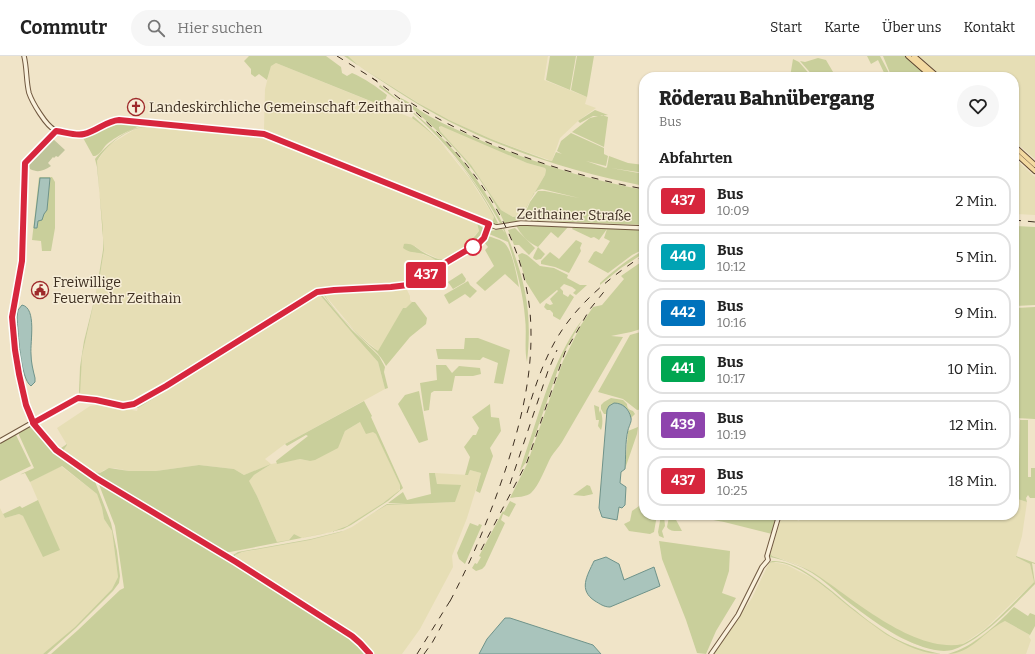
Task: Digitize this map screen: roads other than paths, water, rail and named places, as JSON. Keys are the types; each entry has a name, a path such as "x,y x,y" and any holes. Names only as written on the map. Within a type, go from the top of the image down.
{"main road":[{"path":"908,56 926,72"},
{"path":"914,56 932,72"},
{"path":"1019,151 1035,165"},
{"path":"1019,157 1035,171"}],"street":[{"name":"Zeithainer Straße","path":"24,56 29,93 36,109 56,131 77,134 90,132 107,123 119,120 261,133 496,227 521,223 639,228"},
{"path":"0,440 33,423 56,450 77,465 271,584 352,636 370,654"},
{"path":"711,654 738,615 762,567 768,560 767,556 778,520"}],"water":[{"path":"40,178 50,178 47,210 42,220 38,221 37,228 34,228"},
{"path":"22,305 27,307 30,312 32,326 31,357 35,382 31,386 27,382 24,374 19,343 17,317 18,310"},
{"path":"614,403 625,407 629,412 631,419 626,439 625,469 621,472 620,483 626,487 625,505 622,508 619,507 617,520 602,517 599,508 607,410 609,406"},
{"path":"606,557 619,564 624,580 654,567 660,586 610,607 600,604 590,597 585,587 587,577 594,561"},
{"path":"505,618 510,618 593,645 601,654 479,654 487,639"}],"railway":[{"path":"337,56 377,81"},
{"path":"372,78 429,124 454,150 477,178 496,209 512,241 524,276 530,312 531,333 528,375 516,437 485,526 448,605"},
{"path":"411,103 466,132 523,156 553,167 639,188"},
{"path":"1019,220 1035,222"},
{"path":"527,413 538,379 548,355 560,333 570,319 604,284 639,258"},
{"path":"481,550 527,462 565,352 590,309 607,288"},
{"path":"510,484 548,371 557,350"},
{"path":"417,654 450,601"},
{"path":"424,654 443,623"}],"place":[{"name":"Landeskirchliche Gemeinschaft Zeithain","path":"136,107"},
{"name":"Freiwillige Feuerwehr Zeithain","path":"40,290"}]}
